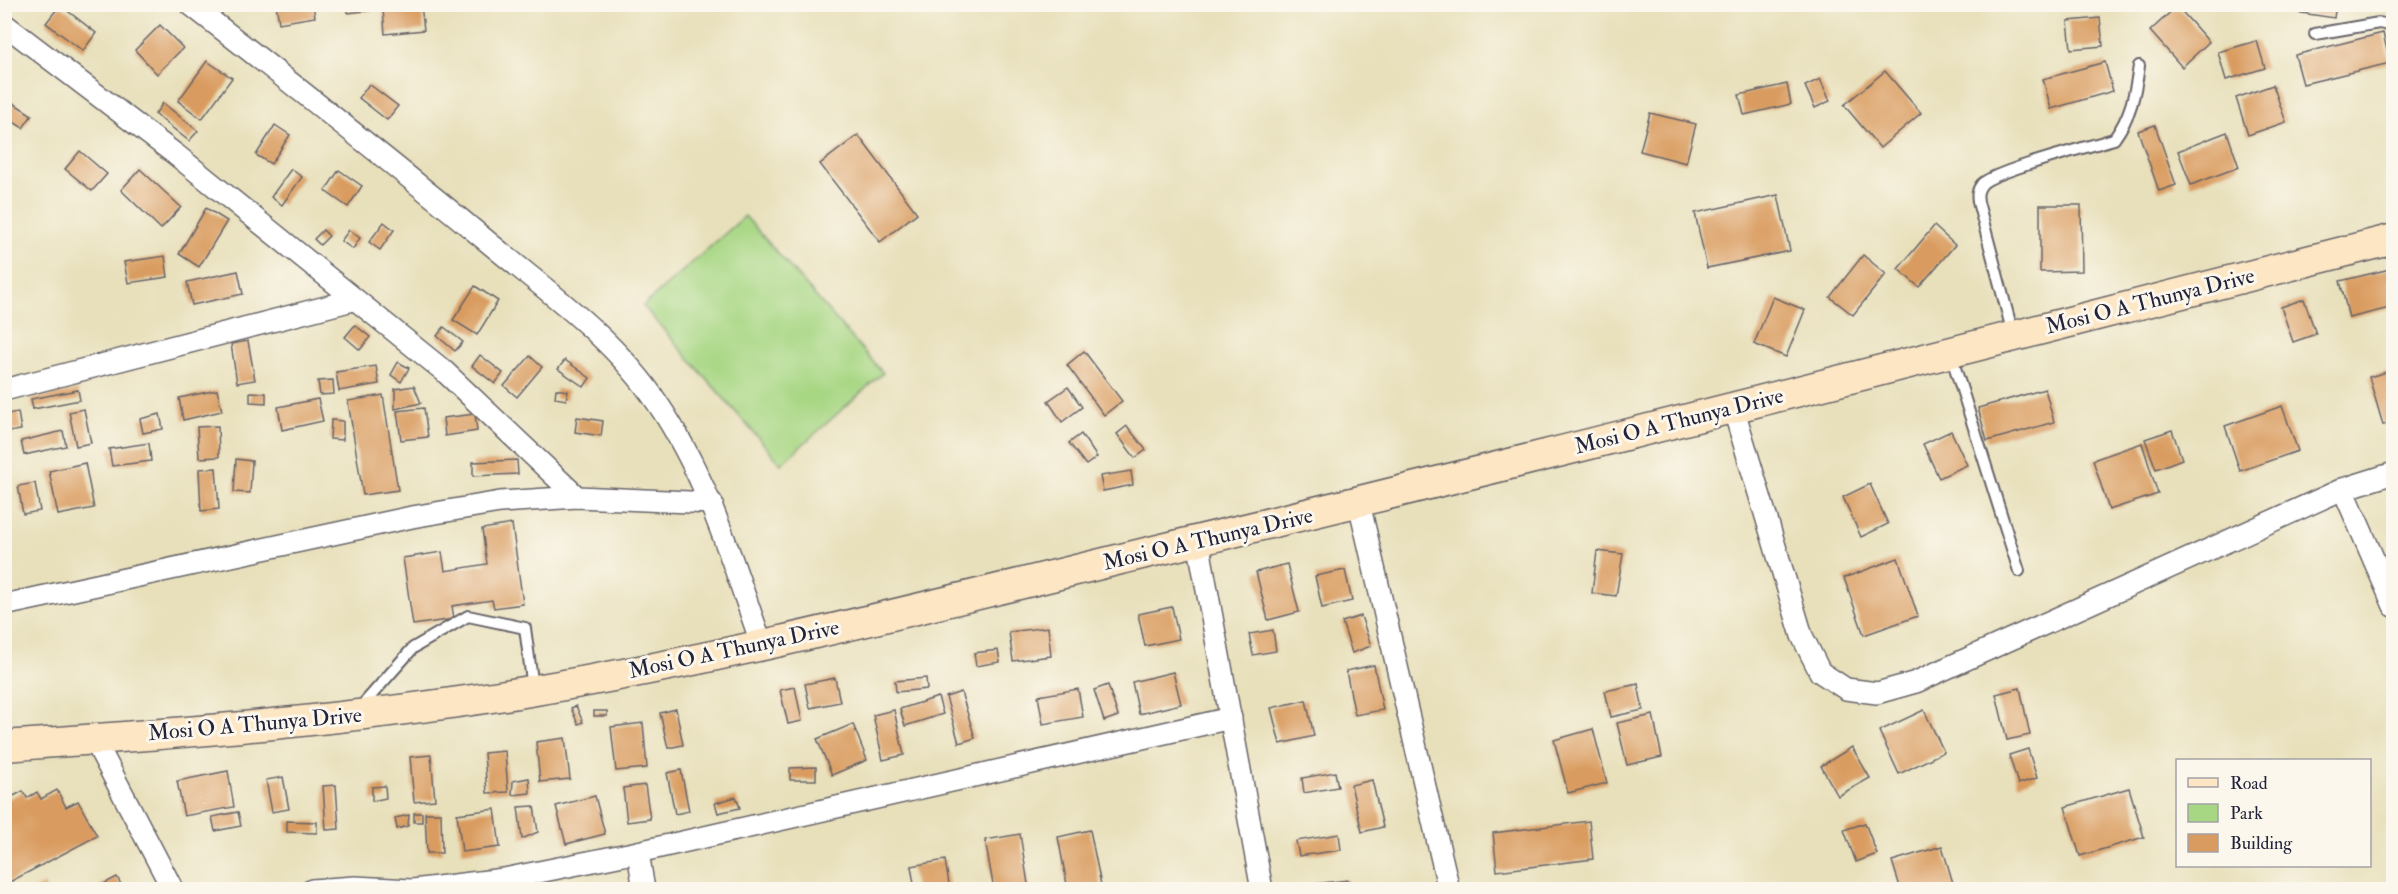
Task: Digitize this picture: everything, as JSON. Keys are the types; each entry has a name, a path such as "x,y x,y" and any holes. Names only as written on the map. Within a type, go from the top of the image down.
{"street":[{"path":"190,4 364,140 601,338 657,402 695,465 712,503 762,645"},
{"path":"4,24 175,154 353,300 444,371 577,497"},
{"name":"Mosi O A Thunya Drive","path":"4,746 353,716 534,690 762,645 1359,503 2394,239"},
{"path":"4,390 353,300"},
{"path":"1733,407 1802,636 1820,672 1846,689 1877,693 1916,682 2343,489 2394,473"},
{"path":"2343,489 2394,606"},
{"path":"4,605 412,517 500,502 577,497 712,503"},
{"path":"1359,503 1449,890"},
{"path":"1198,541 1263,890"},
{"path":"312,890 355,887 412,890 504,879 638,852 1231,718"},
{"path":"94,740 173,890"},
{"path":"638,852 644,890"}],"lane":[{"path":"2315,34 2379,23 2394,27"},
{"path":"2013,336 1978,202 1977,190 1983,182 2004,173 2114,139 2126,124 2134,102 2139,66"},
{"path":"1950,352 2019,571"},
{"path":"353,716 413,648 468,616 525,628 534,690"}],"green space":[{"path":"745,216 883,373 781,464 643,306"}],"building":[{"path":"276,4 313,4 315,17 279,23"},
{"path":"2283,4 2336,4 2334,18 2282,10"},
{"path":"2371,4 2390,4 2387,12"},
{"path":"60,5 96,33 83,51 46,23"},
{"path":"347,5 421,5 424,30 385,34 383,9 348,13"},
{"path":"2177,6 2209,42 2182,67 2150,31"},
{"path":"2100,18 2103,46 2071,49 2068,21"},
{"path":"160,25 183,48 157,74 135,50"},
{"path":"2383,33 2390,63 2303,84 2295,55"},
{"path":"2257,41 2265,68 2226,80 2218,52"},
{"path":"207,61 232,78 202,119 178,101"},
{"path":"2105,62 2113,91 2051,109 2043,79"},
{"path":"1885,71 1921,113 1880,148 1844,105"},
{"path":"1820,79 1830,101 1815,108 1805,86"},
{"path":"369,84 398,106 387,120 359,98"},
{"path":"1787,84 1791,104 1744,115 1739,95"},
{"path":"2273,85 2286,122 2248,135 2236,98"},
{"path":"4,97 32,115 23,128 4,116"},
{"path":"163,103 198,131 189,141 155,114"},
{"path":"1650,113 1696,124 1686,163 1640,151"},
{"path":"275,125 290,135 271,164 256,155"},
{"path":"2155,125 2176,185 2159,191 2138,131"},
{"path":"2227,132 2239,167 2191,185 2178,151"},
{"path":"858,135 917,213 880,242 820,164"},
{"path":"80,151 107,174 92,191 65,169"},
{"path":"140,169 181,207 161,229 121,190"},
{"path":"291,169 302,177 282,205 271,197"},
{"path":"339,170 362,186 348,207 325,191"},
{"path":"1778,195 1790,251 1707,268 1695,213"},
{"path":"2040,205 2081,205 2082,271 2040,272"},
{"path":"206,208 227,221 199,267 179,254"},
{"path":"384,222 394,230 380,250 369,242"},
{"path":"1934,226 1955,245 1919,287 1898,269"},
{"path":"323,230 329,236 320,245 314,239"},
{"path":"349,230 360,238 353,249 341,241"},
{"path":"1863,255 1886,274 1853,315 1830,297"},
{"path":"165,256 168,277 128,283 124,262"},
{"path":"2394,268 2394,307 2349,318 2340,281"},
{"path":"238,271 243,294 192,305 187,282"},
{"path":"475,286 498,301 477,335 453,320"},
{"path":"1773,297 1805,310 1786,357 1754,344"},
{"path":"2304,299 2316,334 2293,342 2281,307"},
{"path":"355,325 370,337 360,350 345,337"},
{"path":"444,327 463,342 455,351 437,336"},
{"path":"248,341 255,380 237,383 231,344"},
{"path":"1084,351 1122,401 1104,415 1067,365"},
{"path":"480,355 503,373 495,384 472,366"},
{"path":"530,356 542,367 517,397 504,386"},
{"path":"565,360 590,378 584,387 558,369"},
{"path":"398,362 409,368 401,382 391,375"},
{"path":"376,366 379,384 339,391 336,372"},
{"path":"2394,370 2394,422 2383,425 2369,377"},
{"path":"333,380 334,394 320,395 318,381"},
{"path":"414,386 421,403 395,409 395,389"},
{"path":"1068,387 1082,407 1062,422 1048,401"},
{"path":"556,389 568,391 566,400 555,398"},
{"path":"2045,389 2054,422 1987,441 1978,408"},
{"path":"78,390 80,400 33,409 31,399"},
{"path":"217,390 222,411 183,420 179,398"},
{"path":"250,392 266,393 266,403 250,402"},
{"path":"383,395 398,490 363,495 348,401"},
{"path":"318,399 323,421 282,430 278,407"},
{"path":"2282,406 2298,451 2240,471 2225,426"},
{"path":"424,408 428,437 401,440 397,411"},
{"path":"84,409 91,443 76,446 69,412"},
{"path":"18,412 21,430 9,432 6,414"},
{"path":"160,414 163,429 143,433 140,419"},
{"path":"475,414 477,431 445,436 443,418"},
{"path":"577,417 603,421 601,436 575,432"},
{"path":"331,420 343,421 343,440 330,439"},
{"path":"218,426 219,457 199,458 197,427"},
{"path":"1127,426 1146,450 1135,458 1117,434"},
{"path":"2172,430 2182,459 2156,469 2145,439"},
{"path":"63,431 66,446 24,455 21,441"},
{"path":"1951,431 1967,465 1939,478 1923,444"},
{"path":"1081,434 1097,457 1086,465 1069,443"},
{"path":"149,443 151,461 112,466 109,449"},
{"path":"2142,443 2158,494 2109,510 2093,460"},
{"path":"236,459 252,461 250,493 234,492"},
{"path":"517,460 518,474 473,476 473,462"},
{"path":"85,463 94,508 58,515 49,471"},
{"path":"216,468 219,509 201,511 199,469"},
{"path":"1131,471 1133,485 1103,491 1100,476"},
{"path":"35,483 40,511 23,514 18,486"},
{"path":"1870,484 1888,524 1861,537 1843,497"},
{"path":"512,524 523,604 494,608 492,600 452,606 454,619 413,625 403,558 442,552 445,571 487,564 482,529"},
{"path":"1597,551 1623,554 1616,596 1592,593"},
{"path":"1898,558 1918,616 1864,635 1844,578"},
{"path":"1287,564 1299,612 1268,620 1256,572"},
{"path":"1345,570 1352,601 1322,608 1315,576"},
{"path":"1172,607 1179,639 1145,646 1138,614"},
{"path":"1361,616 1371,646 1352,653 1342,622"},
{"path":"1048,627 1051,656 1013,661 1009,632"},
{"path":"1273,630 1276,651 1253,655 1249,634"},
{"path":"998,650 1000,662 976,666 974,653"},
{"path":"1374,665 1383,710 1355,715 1346,671"},
{"path":"1173,672 1181,704 1139,714 1132,682"},
{"path":"835,678 840,702 810,708 805,684"},
{"path":"926,678 927,689 896,692 895,681"},
{"path":"1638,684 1643,710 1611,717 1605,691"},
{"path":"1108,685 1118,716 1104,721 1094,690"},
{"path":"795,687 802,721 788,724 780,690"},
{"path":"2020,688 2030,735 2007,740 1996,694"},
{"path":"1078,689 1083,717 1043,724 1038,696"},
{"path":"961,692 975,738 959,743 946,697"},
{"path":"938,697 943,714 905,726 900,709"},
{"path":"1306,700 1314,736 1280,744 1271,708"},
{"path":"576,706 583,722 578,724 571,708"},
{"path":"676,709 683,745 668,748 660,713"},
{"path":"894,710 904,755 883,760 873,715"},
{"path":"1924,710 1944,752 1899,774 1879,731"},
{"path":"594,711 607,711 607,716 594,716"},
{"path":"1653,715 1662,757 1627,765 1617,723"},
{"path":"643,723 647,768 616,771 611,727"},
{"path":"853,724 867,760 832,775 817,739"},
{"path":"1593,729 1607,783 1568,793 1554,740"},
{"path":"565,738 570,779 540,782 536,742"},
{"path":"1852,747 1870,778 1838,796 1821,766"},
{"path":"2028,749 2037,778 2018,784 2009,755"},
{"path":"505,751 508,792 487,793 484,753"},
{"path":"431,755 435,800 414,802 410,757"},
{"path":"816,767 816,780 790,780 790,768"},
{"path":"681,770 689,811 675,814 667,773"},
{"path":"228,771 234,807 184,816 177,781"},
{"path":"1335,772 1338,787 1304,793 1302,778"},
{"path":"283,777 289,809 272,812 266,780"},
{"path":"529,778 530,793 512,795 513,781"},
{"path":"1372,780 1383,827 1362,832 1351,785"},
{"path":"336,785 339,829 326,830 323,786"},
{"path":"645,785 650,819 627,822 623,788"},
{"path":"385,786 386,798 372,801 372,787"},
{"path":"2129,788 2144,837 2080,856 2065,807"},
{"path":"57,790 66,807 78,801 97,836 4,885 4,801 23,791 27,798 37,792 41,799"},
{"path":"595,796 605,834 566,844 556,806"},
{"path":"736,797 740,808 718,813 715,803"},
{"path":"534,806 538,832 522,839 518,807"},
{"path":"495,809 500,847 462,852 457,814"},
{"path":"238,812 241,826 215,831 212,817"},
{"path":"414,813 422,813 422,822 414,822"},
{"path":"425,813 441,813 442,853 427,853"},
{"path":"409,815 408,826 397,829 395,818"},
{"path":"287,821 317,822 317,833 287,832"},
{"path":"1589,821 1593,859 1497,871 1493,833"},
{"path":"1865,823 1877,854 1856,862 1844,830"},
{"path":"1090,830 1102,890 1068,890 1058,837"},
{"path":"1020,834 1029,890 994,890 985,840"},
{"path":"1339,834 1341,850 1299,856 1296,841"},
{"path":"1942,846 1955,890 1901,890 1892,861"},
{"path":"945,860 950,890 915,890 911,866"},
{"path":"117,877 124,890 92,890"},
{"path":"1348,880 1349,890 1306,890 1305,885"},
{"path":"44,884 47,890 33,890"}]}
